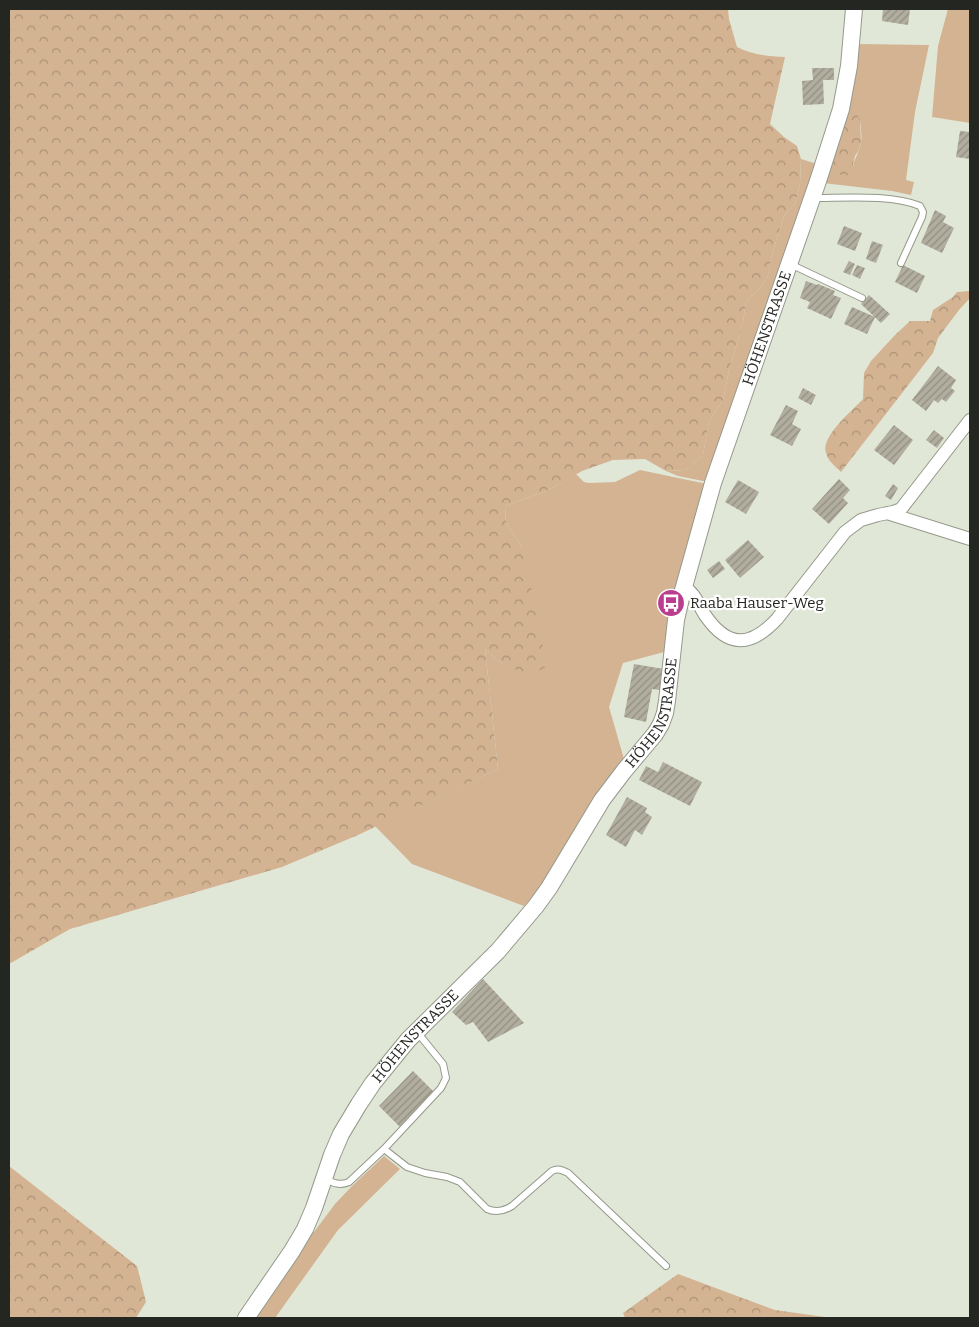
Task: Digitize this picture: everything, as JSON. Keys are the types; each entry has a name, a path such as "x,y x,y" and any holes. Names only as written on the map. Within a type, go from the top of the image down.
{"street":[{"name":"HÖHENSTRASSE","path":"246,1318 305,1229 341,1134 373,1083 408,1040 485,965 514,932 549,888 602,800 642,751 661,724 665,713 676,620 684,587 713,483 790,264 844,94 849,66 854,9"},
{"path":"684,587 692,593 705,615 723,634 731,639 753,639 767,630 777,619 845,532 861,520 900,509 970,420"},
{"path":"887,513 970,539"}],"lane":[{"path":"812,198 888,199 920,206 923,212 922,217 900,263"},
{"path":"790,264 862,298"},
{"path":"324,1179 337,1184 349,1182 384,1149 441,1088 446,1078 443,1064 417,1032"},
{"path":"384,1149 407,1167 460,1182 484,1205 492,1211 499,1212 512,1206 548,1174 557,1169 561,1170 568,1173 666,1266"}],"green space":[{"path":"9,9 728,9 737,47 766,56 785,57 770,124 797,146 801,159 800,184 795,204 784,216 768,275 761,287 746,301 743,322 729,370 723,400 709,421 703,455 686,470 666,471 645,459 613,460 582,471 549,490 505,506 506,523 522,547 541,633 546,667 531,675 503,665 485,649 498,769 358,835 282,867 70,929 9,964"},
{"path":"948,9 970,9 970,123 932,117 938,46"},
{"path":"856,44 929,45 915,112 906,180 914,182 911,195 823,183 828,164 853,166 861,143 860,120 845,110"},
{"path":"845,110 857,114 860,120 861,142 851,173 846,176 836,173 828,164"},
{"path":"801,159 817,164 708,482 678,476 666,471 686,470 703,455 709,421 723,400 729,370 743,322 746,301 761,287 768,275 784,216 795,204 800,184"},
{"path":"970,291 970,298 938,338 933,353 841,472 828,458 825,447 838,424 863,399 864,373 871,361 910,321 930,321 933,310 953,297 957,292"},
{"path":"640,470 707,484 683,562 664,652 623,663 609,707 624,759 543,885 524,906 412,864 375,826 498,769 485,649 503,665 522,547 506,523 505,506 549,490 576,474 584,482 615,482"},
{"path":"384,1156 400,1169 338,1230 275,1318 253,1318 310,1232 314,1232 335,1204"},
{"path":"9,1166 137,1266 146,1302 136,1318 9,1318"},
{"path":"678,1274 775,1310 832,1318 625,1318 623,1313"}],"building":[{"path":"883,9 910,9 908,25 882,21"},
{"path":"812,68 834,68 834,80 823,80 824,104 803,105 802,81 813,80"},
{"path":"960,131 970,132 970,159 956,157"},
{"path":"935,210 946,216 943,222 954,228 942,253 921,243"},
{"path":"844,226 862,233 855,251 837,244"},
{"path":"872,241 883,245 876,263 866,259"},
{"path":"849,261 855,264 850,275 843,272"},
{"path":"857,265 865,268 860,279 852,275"},
{"path":"903,265 925,276 917,293 895,282"},
{"path":"806,281 835,291 833,295 841,298 831,319 807,308 810,302 800,298"},
{"path":"869,295 890,314 881,323 861,304"},
{"path":"852,307 875,317 867,334 844,324"},
{"path":"938,366 956,380 951,388 955,391 946,402 942,399 938,403 934,400 926,411 912,400"},
{"path":"803,388 816,395 811,405 798,398"},
{"path":"786,405 798,411 792,424 801,429 792,446 770,435"},
{"path":"894,425 913,440 894,465 874,450"},
{"path":"934,430 944,438 937,448 926,440"},
{"path":"839,479 850,490 843,498 848,503 829,524 812,509"},
{"path":"738,480 759,492 746,514 725,502"},
{"path":"893,484 898,488 891,500 885,496"},
{"path":"748,540 764,557 740,578 725,560"},
{"path":"719,561 725,569 713,578 707,570"},
{"path":"634,664 664,669 660,690 652,689 646,722 624,717"},
{"path":"663,762 702,782 690,806 639,780 646,766 658,772"},
{"path":"627,797 647,808 645,812 652,817 642,835 635,830 626,847 606,835"},
{"path":"483,979 524,1023 488,1042 473,1022 466,1025 452,1012"},
{"path":"413,1071 435,1093 401,1128 379,1106"}],"place":[{"name":"Raaba Hauser-Weg","path":"671,603"}]}
